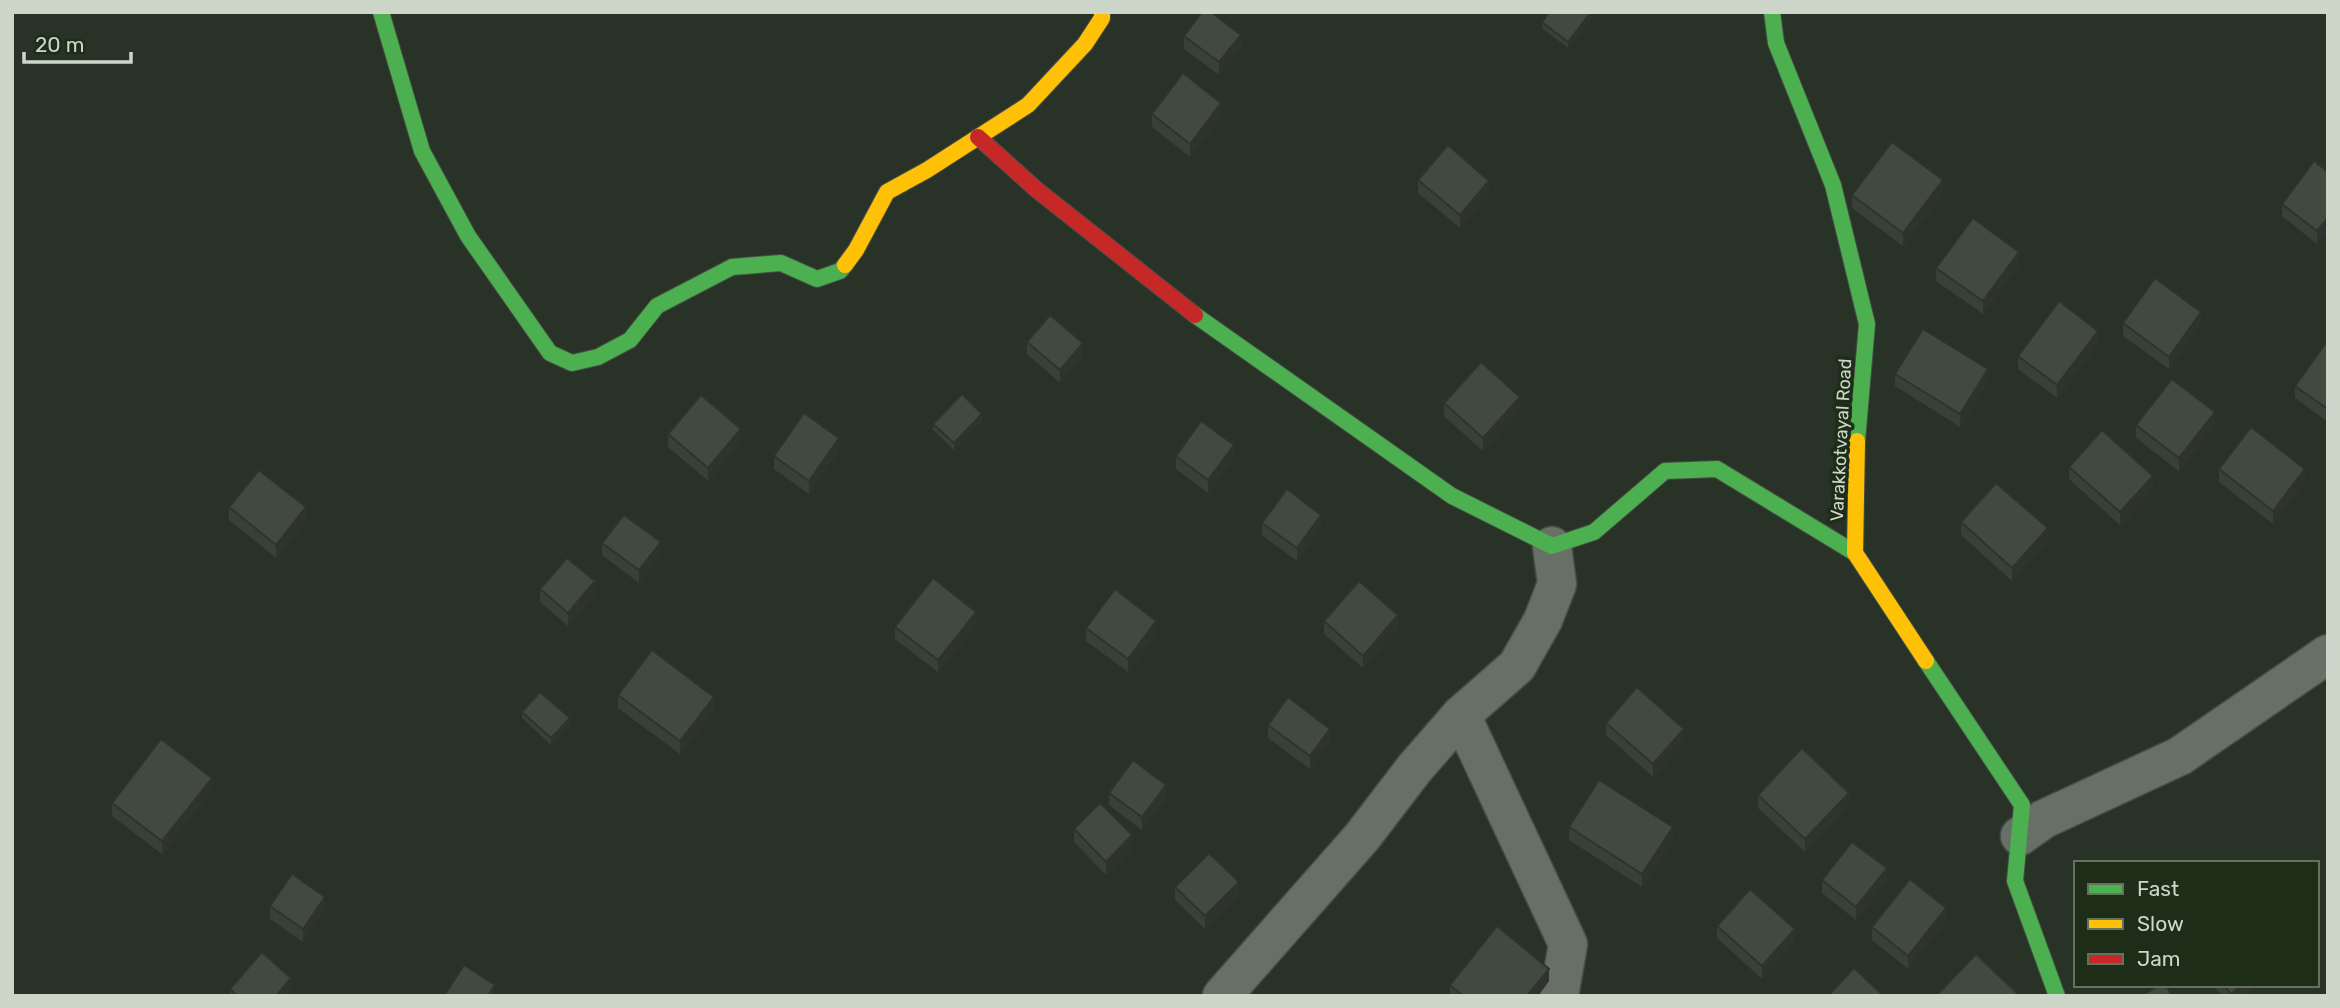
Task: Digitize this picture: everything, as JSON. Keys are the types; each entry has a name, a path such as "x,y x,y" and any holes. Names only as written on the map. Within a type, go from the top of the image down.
{"street":[{"path":"381,12 422,151 441,188 468,236 550,354 572,363 598,357 630,340 657,306 732,267 781,263 817,279 840,271 856,250 887,192 927,170 1028,105 1085,44 1102,18 1102,12"},
{"name":"Varakkotvayal Road","path":"1772,12 1776,43 1833,185 1867,324 1855,467 1855,553"},
{"path":"978,137 1037,190 1192,313 1452,496 1552,546 1594,532 1665,471 1717,469 1855,553 2022,805 2015,880 2057,996"},
{"path":"1222,996 1362,837 1461,715 1517,666 1543,620 1557,584 1552,546"},
{"path":"2020,836 2044,819 2180,756 2328,654"},
{"path":"1461,715 1568,944 1559,996"}],"building":[{"path":"1202,12 1211,12 1241,35 1219,62 1184,36"},
{"path":"1549,12 1591,12 1568,42 1542,22"},
{"path":"1183,73 1221,103 1190,144 1152,114"},
{"path":"1892,142 1943,180 1903,233 1852,195"},
{"path":"1448,145 1489,181 1460,215 1418,180"},
{"path":"2314,161 2328,172 2328,218 2317,231 2282,204"},
{"path":"1973,218 2019,252 1983,301 1936,268"},
{"path":"2155,278 2201,312 2169,357 2123,323"},
{"path":"2059,301 2098,331 2057,385 2018,356"},
{"path":"1050,315 1083,343 1060,370 1027,342"},
{"path":"1923,329 1988,369 1960,414 1895,374"},
{"path":"2328,340 2328,409 2295,386"},
{"path":"1481,362 1520,397 1483,438 1444,403"},
{"path":"2172,379 2215,412 2179,458 2136,425"},
{"path":"962,394 982,414 954,443 933,424"},
{"path":"701,395 741,429 708,468 668,434"},
{"path":"804,413 839,438 809,481 774,456"},
{"path":"1201,421 1234,445 1208,480 1176,456"},
{"path":"2251,427 2305,469 2273,511 2219,469"},
{"path":"2102,430 2153,476 2120,512 2069,467"},
{"path":"259,470 306,507 276,545 229,507"},
{"path":"1996,483 2048,528 2012,568 1961,522"},
{"path":"1287,489 1321,515 1297,548 1262,523"},
{"path":"624,515 661,542 639,570 602,543"},
{"path":"567,558 595,581 568,613 540,589"},
{"path":"933,578 976,612 938,660 895,627"},
{"path":"1359,581 1398,615 1363,656 1324,621"},
{"path":"1115,589 1156,621 1128,659 1086,628"},
{"path":"652,650 714,697 680,741 618,695"},
{"path":"1637,687 1684,729 1653,764 1606,723"},
{"path":"540,692 570,718 551,738 522,712"},
{"path":"1288,697 1330,729 1310,756 1268,725"},
{"path":"161,739 212,778 162,841 112,803"},
{"path":"1802,748 1849,793 1805,839 1758,795"},
{"path":"1133,760 1166,785 1142,817 1109,793"},
{"path":"1599,780 1673,827 1642,874 1569,827"},
{"path":"1100,803 1132,835 1106,862 1074,829"},
{"path":"1852,842 1887,868 1856,907 1822,880"},
{"path":"1209,853 1239,882 1205,916 1175,887"},
{"path":"292,874 325,897 303,929 270,906"},
{"path":"1910,879 1946,908 1908,956 1872,927"},
{"path":"1750,889 1795,929 1762,966 1717,926"},
{"path":"1497,926 1549,969 1527,996 1463,996 1450,985"},
{"path":"262,952 291,978 276,996 237,996 230,989"},
{"path":"1976,954 2019,995 1936,996"},
{"path":"464,965 495,985 488,996 444,996"},
{"path":"1854,968 1884,996 1828,996"},
{"path":"2157,987 2167,987 2172,996 2141,996"},
{"path":"2226,987 2239,987 2231,994"}],"traffic: fast":[{"path":"381,12 422,151 468,236 550,353 572,363 598,357 630,340 657,306 732,267 781,263 817,279 840,271 845,265"},
{"path":"1772,12 1776,43 1833,185 1867,324 1857,441"},
{"path":"1195,315 1452,496 1552,546 1594,532 1665,471 1717,469 1855,553"},
{"path":"1926,661 2022,805 2015,881 2057,996"}],"traffic: slow":[{"path":"845,265 887,192 927,170 1028,105 1085,44 1102,18 1102,12"},
{"path":"1857,441 1855,553 1926,661"}],"traffic: jam":[{"path":"978,137 1037,190 1195,315"}]}
